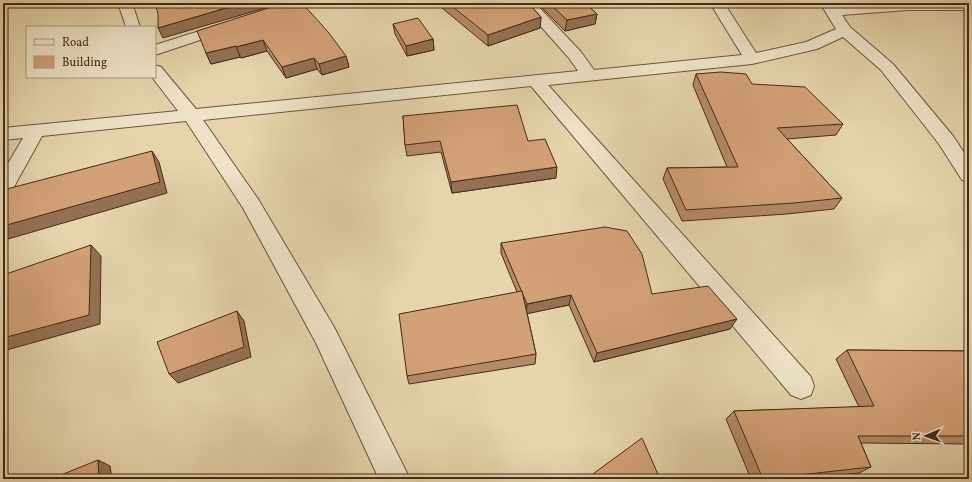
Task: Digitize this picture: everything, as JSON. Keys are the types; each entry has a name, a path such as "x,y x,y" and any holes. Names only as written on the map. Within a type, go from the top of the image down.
{"street":[{"path":"125,3 133,26"},
{"path":"527,3 575,55 589,75"},
{"path":"717,3 752,59"},
{"path":"830,7 969,6"},
{"path":"830,7 844,30 887,67 946,140 969,175"},
{"path":"156,50 243,22"},
{"path":"3,134 752,59 808,47 830,40 844,30"},
{"path":"156,71 191,115 251,204 325,335 395,479"},
{"path":"535,80 801,386"},
{"path":"3,189 36,131"}],"building":[{"path":"155,3 243,3 158,28 158,14"},
{"path":"284,3 302,3 329,33 346,56 319,64 314,58 282,67 263,40 206,53 197,31"},
{"path":"448,3 528,3 541,17 488,35"},
{"path":"549,3 585,3 597,14 567,20"},
{"path":"418,18 433,39 406,46 393,24"},
{"path":"721,72 746,74 752,84 805,87 843,124 777,128 842,198 794,203 686,210 667,168 738,167 696,74"},
{"path":"517,105 528,141 545,139 557,167 451,182 440,141 405,145 403,116"},
{"path":"152,151 160,182 3,226 3,190"},
{"path":"605,227 627,231 642,254 652,294 708,286 737,319 597,353 571,295 527,304 501,243"},
{"path":"91,245 89,315 3,338 3,275"},
{"path":"522,291 536,354 407,376 399,314"},
{"path":"237,311 244,347 169,374 157,342"},
{"path":"847,350 969,351 969,436 858,436 871,467 763,479 734,411 874,406"},
{"path":"642,438 660,479 586,479"},
{"path":"98,460 99,479 51,479"}]}
